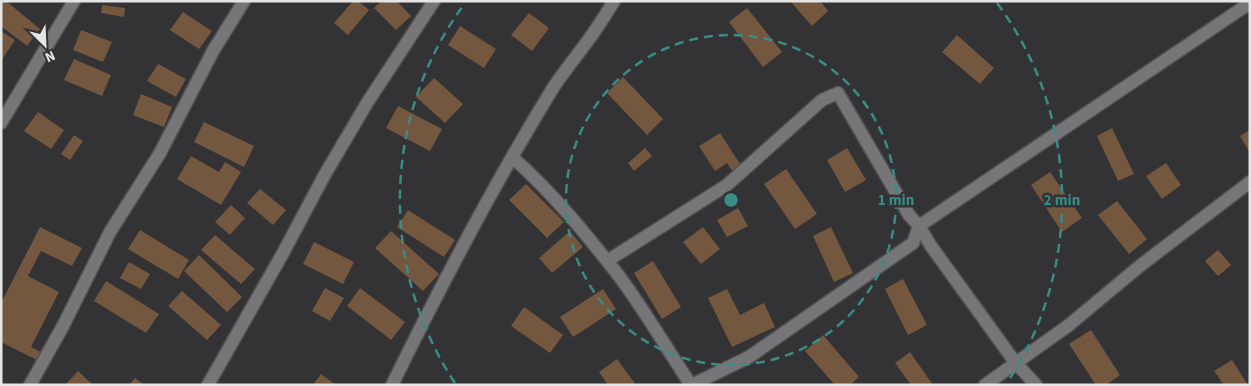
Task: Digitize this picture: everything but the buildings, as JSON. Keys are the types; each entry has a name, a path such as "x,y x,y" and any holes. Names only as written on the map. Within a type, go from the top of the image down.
{"street":[{"path":"1,124 74,1"},
{"path":"30,385 63,326 110,232 160,153 213,51 244,1"},
{"path":"208,385 366,103 434,1"},
{"path":"392,385 438,291 512,157 555,86 614,1"},
{"path":"512,157 535,177 620,277 692,385 749,357 912,243 919,226 1250,3"},
{"path":"606,261 727,185 822,100 838,93 909,215 919,226 1015,362 1036,385"},
{"path":"985,385 1069,325 1141,265 1250,182"}]}
